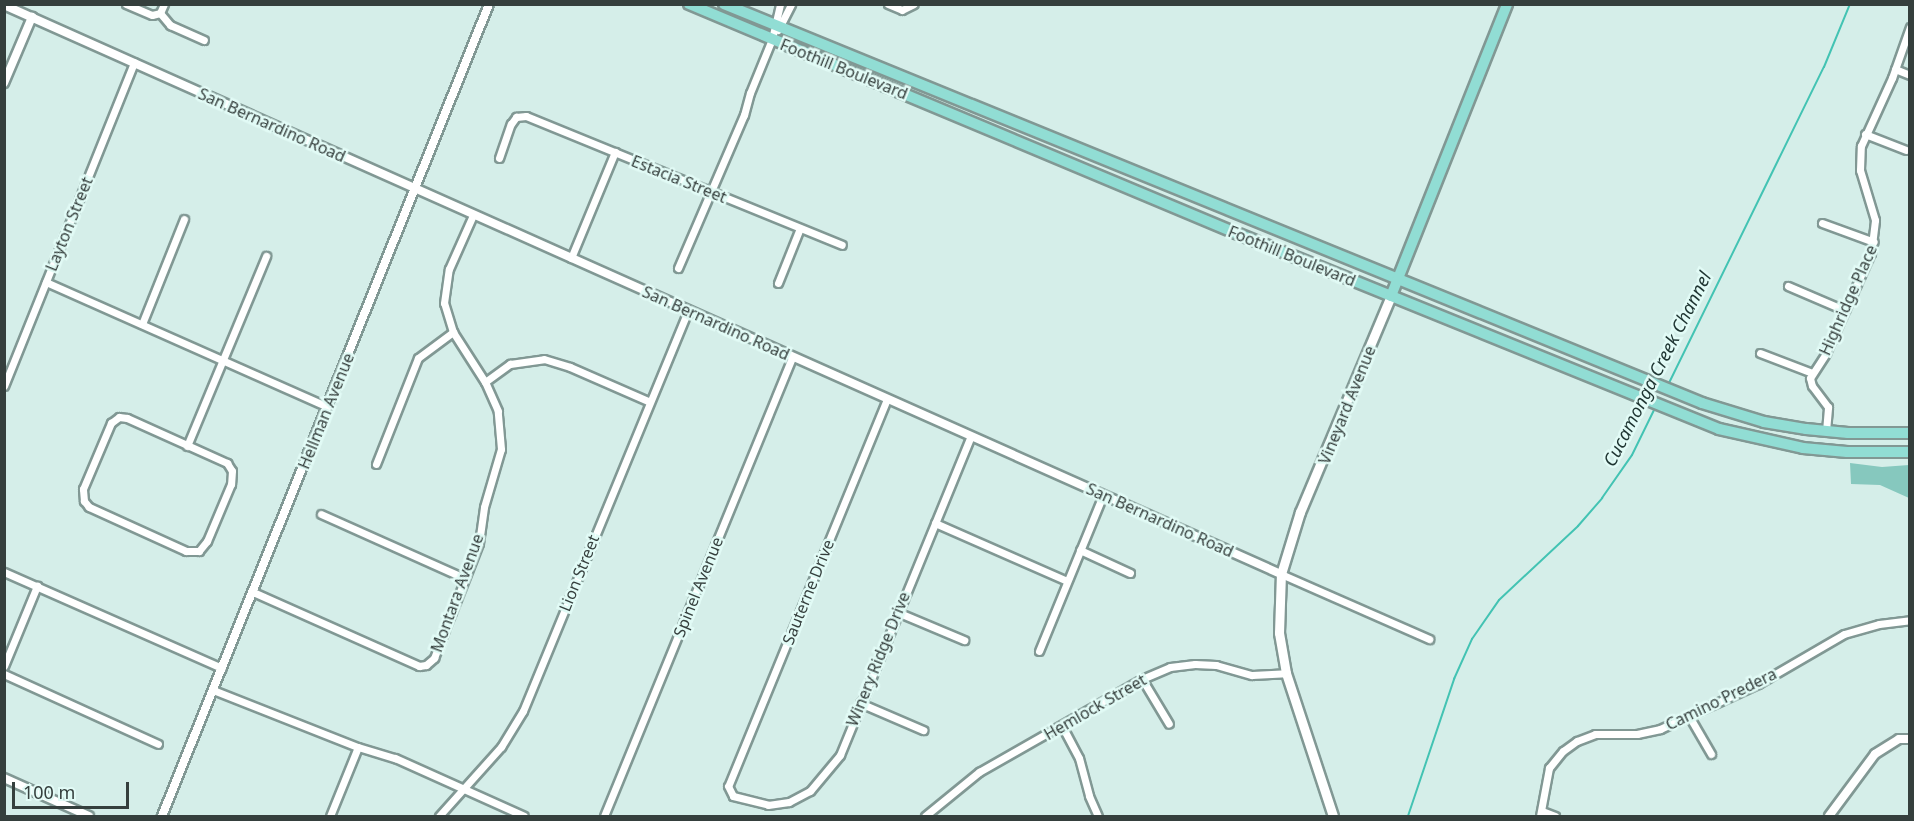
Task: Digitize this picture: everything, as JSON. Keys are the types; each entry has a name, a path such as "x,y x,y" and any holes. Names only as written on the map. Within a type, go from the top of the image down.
{"main road":[{"name":"Foothill Boulevard","path":"689,4 1064,159 1236,234 1664,409 1719,429 1760,440 1846,452 1910,452"},
{"name":"Foothill Boulevard","path":"724,4 1724,411 1764,422 1826,431 1910,433"},
{"name":"Vineyard Avenue","path":"1333,816 1286,673 1279,633 1281,574 1300,512 1391,296 1507,4"}],"street":[{"name":"San Bernardino Road","path":"4,4 414,189 1429,639"},
{"path":"126,4 152,15 160,13"},
{"path":"160,13 164,4"},
{"name":"Hellman Avenue","path":"162,816 489,4"},
{"path":"777,26 780,4"},
{"path":"678,268 709,191 717,182 777,26 790,4"},
{"path":"888,4 902,10 914,4"},
{"path":"160,13 170,25 204,40"},
{"path":"4,83 32,17"},
{"name":"Highridge Place","path":"1826,431 1828,407 1812,386 1812,373 1826,353 1865,269 1874,242 1874,209 1860,170 1860,158 1865,134 1895,69 1910,27"},
{"name":"Layton Street","path":"4,386 134,62"},
{"path":"1895,69 1910,75"},
{"name":"Estacia Street","path":"499,158 511,123 516,117 526,116 842,245"},
{"path":"1865,134 1906,150"},
{"path":"571,258 615,152"},
{"name":"Montara Avenue","path":"253,592 418,666 426,665 434,658 478,543 484,507 501,449 498,411 484,382 453,332 444,303 449,269 473,214"},
{"path":"142,324 184,219"},
{"path":"1822,223 1874,242"},
{"path":"778,282 800,228"},
{"path":"187,446 266,255"},
{"path":"46,282 328,407"},
{"path":"1788,286 1844,310"},
{"name":"Lion Street","path":"439,816 501,747 523,711 648,401 688,310"},
{"path":"376,464 418,358 453,332"},
{"path":"1760,353 1812,373"},
{"name":"Spinel Avenue","path":"604,816 792,357"},
{"path":"484,382 510,364 544,360 570,367 648,401"},
{"name":"Sauterne Drive","path":"728,786 887,399"},
{"path":"119,417 127,418 187,446 227,463 232,471 231,484 207,541 199,550 186,551 89,507 84,501 83,489 111,423 119,417"},
{"name":"Winery Ridge Drive","path":"728,786 733,796 768,805 789,802 810,791 840,755 971,436"},
{"path":"1039,651 1103,495"},
{"path":"321,514 464,578"},
{"path":"935,523 1067,581"},
{"path":"1080,550 1130,573"},
{"path":"4,572 222,668"},
{"path":"4,666 37,586"},
{"path":"897,612 963,640"},
{"name":"Camino Predera","path":"1541,814 1549,768 1563,751 1577,741 1595,734 1637,734 1660,729 1758,684 1844,634 1879,624 1910,620"},
{"name":"Hemlock Street","path":"925,816 979,772 1142,679 1170,667 1195,664 1216,665 1252,675 1286,673"},
{"path":"4,674 158,744"},
{"path":"1142,679 1169,724"},
{"path":"213,690 357,747 395,758 524,816"},
{"path":"860,703 923,730"},
{"path":"1689,716 1711,754"},
{"path":"1062,726 1079,758 1089,796 1098,816"},
{"path":"1829,816 1875,754 1899,739 1910,740"},
{"path":"330,816 357,747"},
{"path":"4,778 89,816"},
{"path":"1541,814 1555,816"}],"shaded area":[{"path":"1850,463 1882,467 1909,465 1909,498 1880,485 1851,484"}],"waterway":[{"name":"Cucamonga Creek Channel","path":"1668,385 1824,67 1850,4"},
{"name":"Cucamonga Creek Channel","path":"1408,816 1454,679 1472,639 1499,600 1578,526 1602,498 1632,455 1655,408"}]}
